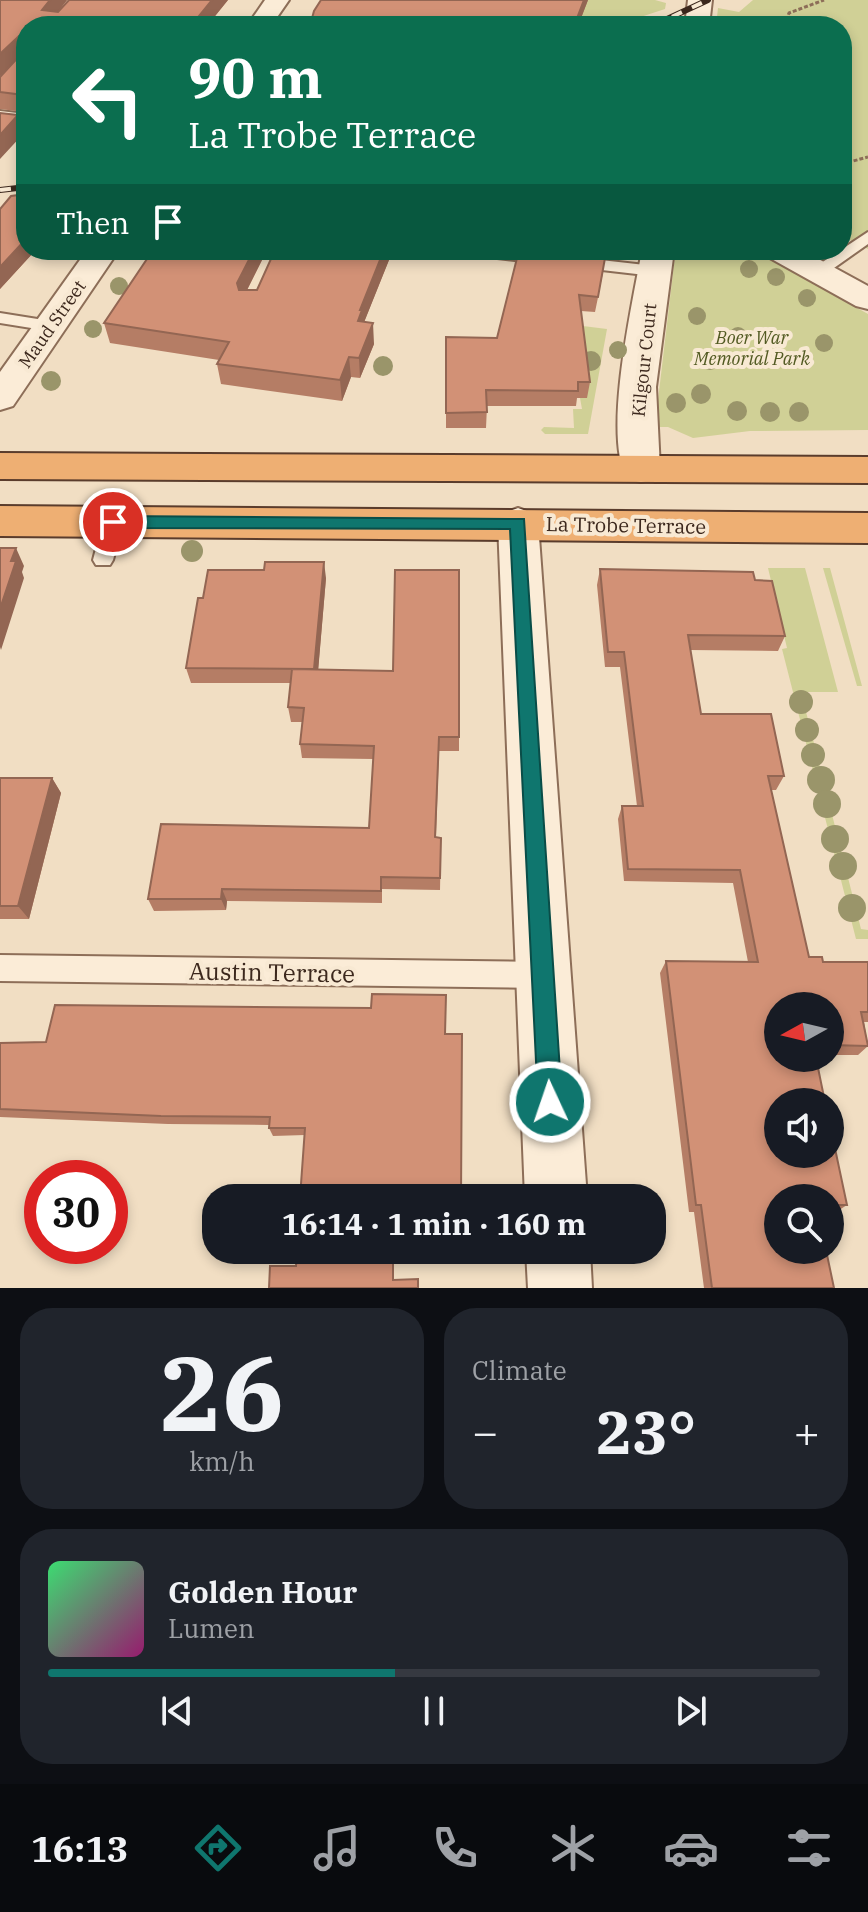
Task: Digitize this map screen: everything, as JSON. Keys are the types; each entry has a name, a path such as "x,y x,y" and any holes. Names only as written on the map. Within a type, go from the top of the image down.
{"highway":[{"path":"0,466 868,470"},
{"name":"La Trobe Terrace","path":"0,521 868,528"}],"street":[{"name":"Maud Street","path":"0,398 96,260"},
{"path":"821,260 854,268"},
{"name":"Kilgour Court","path":"641,469 636,435 656,261"},
{"path":"518,523 555,1184"},
{"path":"559,1264 560,1288"}],"lane":[{"path":"0,318 50,326"},
{"path":"103,560 113,522"},
{"name":"Austin Terrace","path":"0,968 543,975"}],"path":[{"path":"788,16 824,0"}],"green space":[{"path":"564,0 655,0 666,3 665,9 644,16 558,16"},
{"path":"753,0 868,0 868,249 852,241 852,16 717,16 718,8 739,12"},
{"name":"Boer War Memorial Park","path":"675,260 771,260 868,314 868,430 750,431 693,438 668,427 658,427 656,417"},
{"path":"575,325 607,329 588,434 545,434 541,430 544,427 574,428 573,409 582,409 580,398 587,397"},
{"path":"768,568 805,568 838,692 801,692 861,929 868,930 868,939 856,939 782,649 787,648"},
{"path":"823,568 830,568 862,686 857,686"}],"building":[{"path":"0,0 50,0 42,10 58,12 69,0 212,0 199,16 16,16 16,39 0,54"},
{"path":"321,0 584,0 578,16 313,16"},
{"path":"16,60 16,94 0,92 0,77"},
{"path":"0,113 16,115 16,117 0,135"},
{"path":"16,195 16,250 0,267 0,209 11,196"},
{"path":"146,260 249,260 237,283 239,290 257,290 270,260 380,260 358,321 373,323 359,358 349,357 340,380 217,364 229,342 104,323"},
{"path":"516,260 605,260 598,297 579,295 590,382 578,382 578,391 486,390 487,412 446,413 446,337 497,338"},
{"path":"0,548 16,548 11,561 16,561 0,609"},
{"path":"265,562 324,562 314,669 186,668 198,598 203,598 208,570 264,570"},
{"path":"600,569 753,572 755,580 772,581 785,636 688,635 701,714 771,714 784,776 768,776 809,957 822,957 823,962 868,962 868,1012 861,1012 868,1046 844,1045 844,992 764,992 764,1072 819,1072 822,1088 764,1088 764,1168 839,1168 843,1184 764,1184 764,1264 829,1264 834,1288 712,1288 701,1205 696,1205 666,961 758,962 740,870 628,869 622,806 643,806 624,652 608,652"},
{"path":"395,570 459,570 459,737 439,737 435,837 441,838 440,878 381,877 381,891 222,889 221,899 148,899 161,824 369,828 374,746 300,744 304,708 288,707 292,669 393,671"},
{"path":"0,778 52,778 18,906 0,906"},
{"path":"372,994 446,995 445,1034 462,1034 461,1184 301,1184 305,1128 269,1128 270,1117 0,1109 0,1043 46,1042 55,1005 371,1008"},
{"path":"393,1264 393,1280 418,1279 418,1288 269,1288 270,1266"}],"railway":[{"path":"674,16 708,0"},
{"path":"0,190 16,188"}],"route":[{"path":"113,522 518,523 550,1102"}]}
